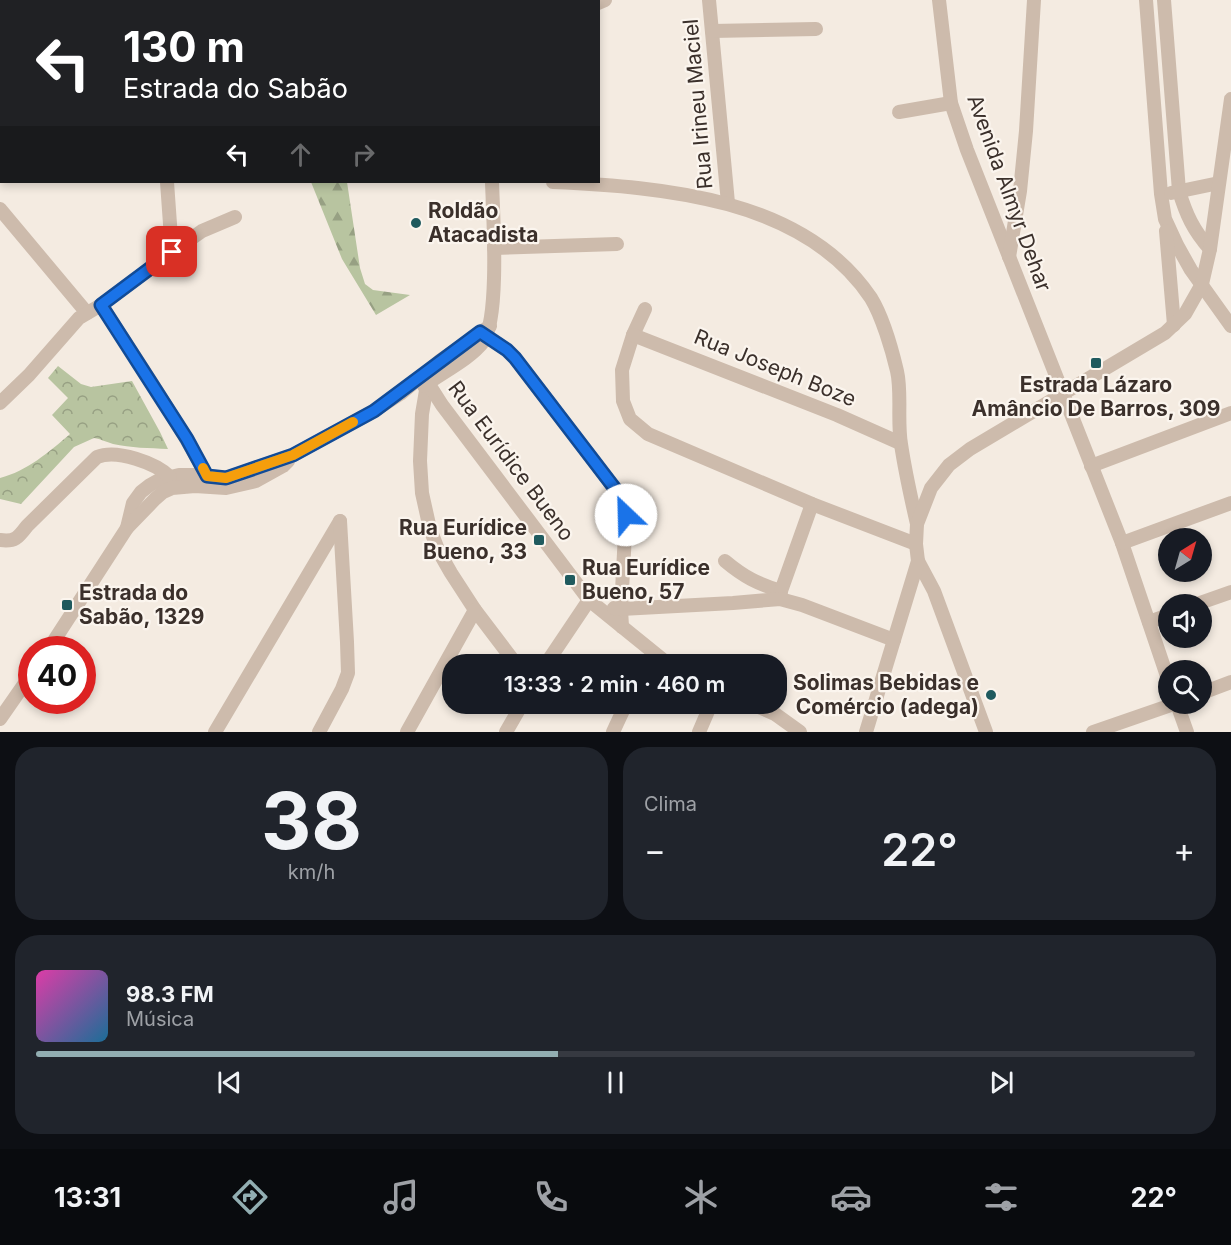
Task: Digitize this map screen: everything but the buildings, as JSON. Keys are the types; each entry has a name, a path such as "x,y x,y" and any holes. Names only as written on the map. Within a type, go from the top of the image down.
{"street":[{"name":"Rua Irineu Maciel","path":"709,0 728,204"},
{"name":"Avenida Almyr Dehar","path":"939,0 951,103 967,150 1122,543 1162,660"},
{"path":"1009,258 1020,191 1026,131 1034,0"},
{"path":"1146,0 1174,325"},
{"path":"1164,0 1179,191 1193,227 1210,249"},
{"path":"712,31 816,28"},
{"path":"917,524 931,488 949,465 970,448 1165,333 1185,314 1202,285 1210,249 1231,99"},
{"path":"898,112 951,103"},
{"path":"167,183 172,252"},
{"path":"374,411 393,406 474,352 482,343 493,307 492,183"},
{"path":"574,183 616,185 667,192 728,204 775,219 808,238 842,263 871,299 884,328 897,373 900,443 917,524 918,561 934,591 986,732"},
{"path":"1161,194 1219,183"},
{"path":"1,215 87,313"},
{"path":"0,403 73,324 202,231 235,217"},
{"path":"1165,219 1191,270 1231,326"},
{"path":"494,248 617,244"},
{"path":"101,305 187,439 207,476 219,488"},
{"path":"645,309 633,335 622,370 623,401 630,419 648,434 812,504 916,544"},
{"path":"128,528 134,503 141,492 150,485 179,475 226,478 293,455 374,411 441,360 485,332"},
{"path":"485,332 515,358 623,502 626,515 622,627"},
{"name":"Rua Joseph Boze","path":"633,335 837,415 900,443"},
{"path":"441,360 428,377 420,460 422,493 430,529 439,552 475,610 508,654"},
{"name":"Rua Eurídice Bueno","path":"428,383 586,596 655,654"},
{"path":"1091,466 1231,413"},
{"path":"0,540 11,541 18,537 97,457 103,454 136,459 163,471 170,477"},
{"path":"57,636 128,528 163,492 172,488 195,486 226,488 256,481 283,466 293,455"},
{"path":"1122,543 1231,503"},
{"path":"781,595 812,504"},
{"path":"215,732 340,520 348,673 319,732"},
{"path":"725,561 752,581 802,605 894,640"},
{"path":"866,732 918,561"},
{"path":"1212,599 1231,592"},
{"path":"621,609 733,603 781,595"},
{"path":"552,654 586,596"},
{"name":"Rua Eurídice Bueno","path":"586,596 603,606 621,609"},
{"path":"406,732 475,610"},
{"path":"1149,622 1158,619"},
{"path":"1212,689 1231,682"},
{"path":"0,719 18,694"},
{"path":"1093,732 1158,710"},
{"path":"506,732 516,714"},
{"path":"613,732 621,714"},
{"path":"699,732 707,714"},
{"path":"775,714 796,730"},
{"path":"1179,714 1187,732"}],"green space":[{"path":"311,183 347,183 360,268 365,284 373,290 410,295 376,315 342,259"},
{"path":"58,366 81,384 91,387 132,381 168,449 113,444 94,438 74,447 21,504 0,499 0,478 28,466 70,434 52,415 68,398 48,378"}],"slow traffic":[{"path":"203,468 207,476 226,478 293,455 353,422"}],"place":[{"name":"Roldão Atacadista","path":"416,223"},
{"name":"Estrada Lázaro Amâncio De Barros, 309","path":"1096,363"},
{"name":"Rua Eurídice Bueno, 33","path":"539,540"},
{"name":"Rua Eurídice Bueno, 57","path":"570,580"},
{"name":"Estrada do Sabão, 1329","path":"67,605"},
{"name":"Solimas Bebidas e Comércio (adega)","path":"991,695"}],"route":[{"path":"172,252 101,305 164,401 207,476 226,478 293,455 374,411 480,332 515,358 616,490 623,502 626,515"}]}
